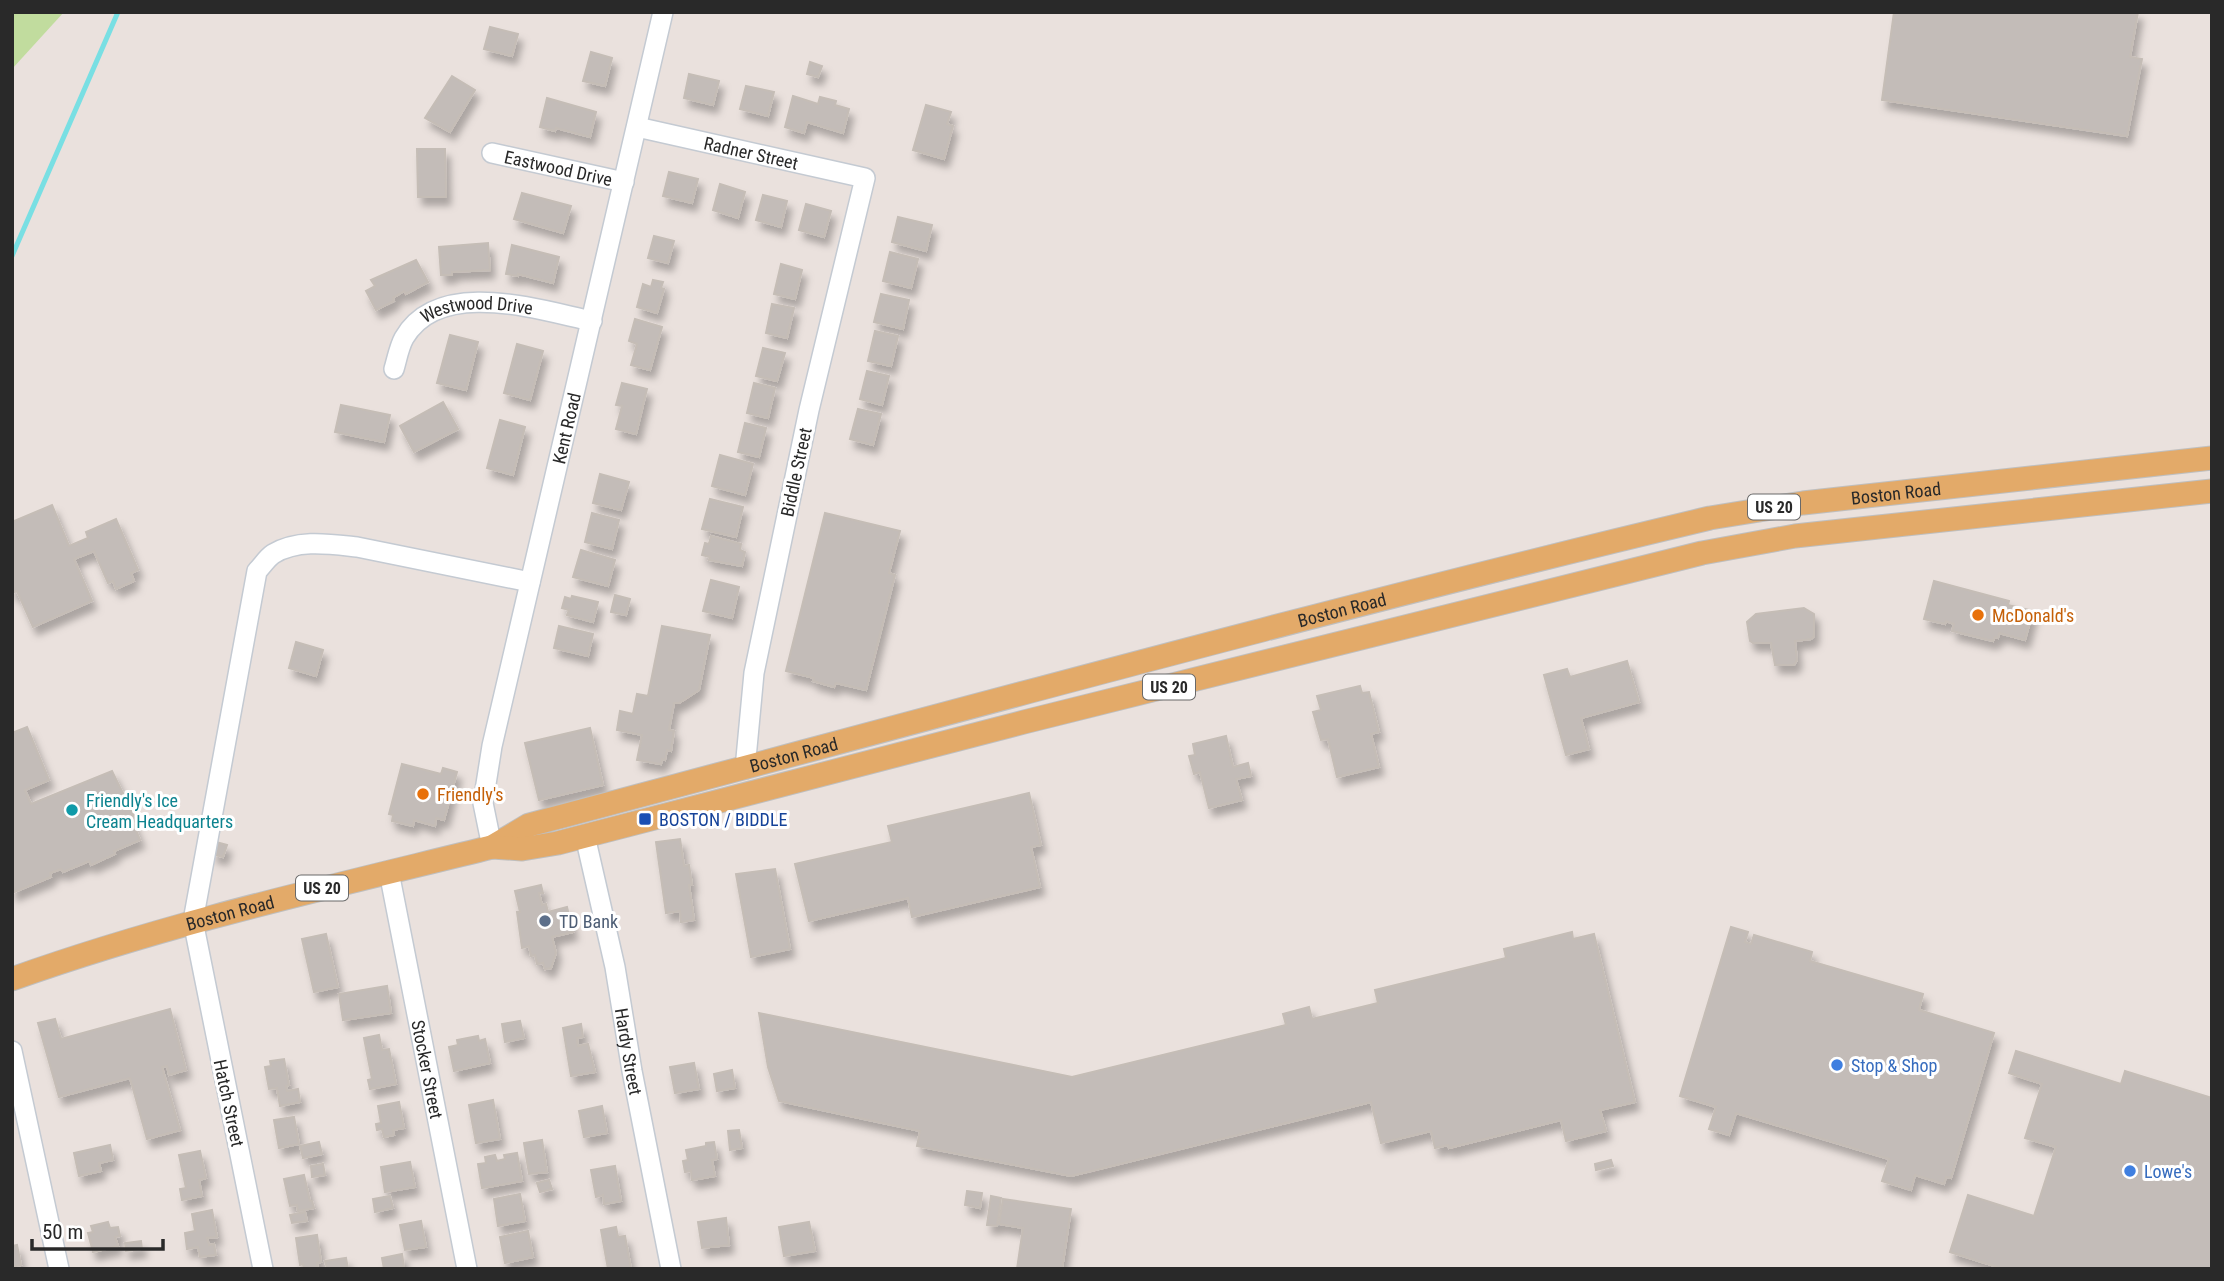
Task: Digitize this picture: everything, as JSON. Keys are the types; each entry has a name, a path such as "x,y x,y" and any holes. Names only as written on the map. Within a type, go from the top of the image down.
{"main road":[{"name":"Boston Road","path":"492,847 529,825 1125,665 1710,518 1782,505 2212,458"},
{"name":"Boston Road","path":"12,979 389,872 492,847 534,848 585,836 1024,722 1733,546 1806,535 2212,491"}],"street":[{"name":"Kent Road","path":"492,847 484,811 486,777 663,12"},
{"name":"Radner Street","path":"637,127 865,178"},
{"name":"Eastwood Drive","path":"492,153 624,182"},
{"name":"Biddle Street","path":"745,769 754,673 809,410 865,178"},
{"name":"Westwood Drive","path":"394,369 403,340 410,330 432,313 458,304 472,301 501,302 592,321"},
{"path":"194,929 257,571 272,555 302,544 357,547 530,582"},
{"name":"Hardy Street","path":"585,836 615,967 632,1071 671,1269"},
{"name":"Stocker Street","path":"389,872 467,1269"},
{"name":"Hatch Street","path":"194,929 263,1269"},
{"path":"12,1051 59,1269"}],"green space":[{"path":"12,12 64,12 12,69"}],"building":[{"path":"1894,12 2138,12 2130,57 2142,59 2127,136 1882,100"},
{"path":"490,27 518,34 512,56 484,49"},
{"path":"591,52 612,58 605,86 583,81"},
{"path":"810,62 822,66 818,77 807,74"},
{"path":"689,74 719,81 713,105 684,98"},
{"path":"452,76 475,90 450,132 425,118"},
{"path":"746,86 774,92 768,116 740,109"},
{"path":"793,96 818,104 820,97 836,101 835,105 849,109 843,133 807,122 804,133 785,127"},
{"path":"547,98 596,112 590,137 556,128 555,131 540,127"},
{"path":"926,105 951,112 947,124 953,126 944,159 913,150"},
{"path":"417,149 445,149 446,197 418,197"},
{"path":"669,172 698,179 692,203 663,196"},
{"path":"720,184 745,192 738,218 713,210"},
{"path":"522,193 571,206 563,233 514,219"},
{"path":"763,195 787,201 781,227 756,220"},
{"path":"806,204 831,211 824,237 799,230"},
{"path":"898,217 932,225 926,251 892,242"},
{"path":"654,236 674,241 668,263 648,258"},
{"path":"488,243 490,270 441,275 439,247"},
{"path":"512,245 559,257 553,283 518,274 506,274"},
{"path":"890,252 918,259 911,288 883,281"},
{"path":"416,260 428,282 406,294 404,291 393,298 394,301 376,310 366,291 375,286 371,280"},
{"path":"781,264 802,270 795,299 774,294"},
{"path":"653,280 663,282 661,288 664,289 657,313 637,307 643,284 651,287"},
{"path":"881,294 909,300 903,329 874,322"},
{"path":"772,304 794,308 787,338 766,333"},
{"path":"635,319 662,327 650,370 631,365 637,344 629,341"},
{"path":"875,331 898,336 891,366 868,361"},
{"path":"450,335 478,342 466,390 437,383"},
{"path":"517,344 543,351 530,400 504,393"},
{"path":"763,348 785,353 777,381 756,376"},
{"path":"867,371 889,376 882,405 860,399"},
{"path":"622,383 647,389 636,434 616,429 622,406 616,405"},
{"path":"754,383 775,388 768,418 747,413"},
{"path":"443,402 458,429 414,452 400,426"},
{"path":"341,405 390,415 384,442 335,432"},
{"path":"858,409 881,414 873,445 850,439"},
{"path":"500,420 525,427 513,475 487,468"},
{"path":"745,423 766,428 759,457 738,452"},
{"path":"720,455 753,464 745,495 712,486"},
{"path":"600,474 629,482 621,510 593,503"},
{"path":"710,499 743,507 736,537 702,529"},
{"path":"52,505 69,546 88,538 86,532 116,519 138,570 131,573 134,581 116,589 113,581 108,583 94,551 74,559 92,601 33,627 17,591 12,593 12,522"},
{"path":"592,513 619,520 612,549 585,542"},
{"path":"825,513 900,531 889,573 895,575 866,690 836,683 834,687 813,681 814,678 786,671"},
{"path":"711,536 741,544 740,550 745,552 742,566 709,560 710,557 702,555 705,543 709,544"},
{"path":"581,550 615,560 608,586 573,577"},
{"path":"711,580 739,587 732,618 703,611"},
{"name":"McDonald's","path":"1934,581 2009,601 2008,605 2033,611 2025,640 1999,633 1998,638 1995,637 1993,641 1952,631 1954,624 1946,621 1945,624 1924,619"},
{"path":"615,595 630,599 626,615 611,612"},
{"path":"572,596 598,602 593,622 567,615 569,610 562,608 565,597 571,599"},
{"path":"1804,608 1814,614 1814,636 1811,639 1795,641 1797,660 1794,665 1775,665 1771,643 1750,641 1747,622 1756,614"},
{"path":"559,626 593,634 588,656 554,648"},
{"path":"662,626 710,635 699,690 679,703 674,703 669,730 674,731 671,751 667,750 665,760 662,759 661,764 637,760 642,735 617,730 620,711 633,714 637,694 648,696"},
{"path":"296,642 323,650 316,676 289,668"},
{"path":"1627,661 1639,702 1581,718 1589,749 1566,755 1544,675 1567,669 1570,677"},
{"path":"1360,686 1362,693 1369,692 1379,732 1371,734 1379,767 1337,777 1328,739 1321,740 1313,712 1321,710 1317,696"},
{"name":"Friendly's Ice Cream Headquarters","path":"27,727 49,780 25,790 31,804 112,771 134,816 131,818 140,840 91,865 89,861 63,872 61,869 50,873 51,877 12,893 12,733"},
{"path":"590,728 603,785 539,800 525,743"},
{"path":"1226,736 1233,767 1248,763 1251,776 1236,779 1242,800 1209,808 1200,772 1194,774 1189,756 1195,755 1193,744"},
{"name":"Friendly's","path":"402,764 441,774 443,768 457,772 444,820 436,818 435,826 414,820 413,826 392,821 393,815 389,814"},
{"path":"1029,793 1041,845 1031,847 1040,887 912,917 908,898 809,921 795,864 892,842 888,826"},
{"path":"680,839 684,866 689,865 694,920 681,922 680,911 666,913 656,842"},
{"path":"216,842 227,845 223,857 212,854"},
{"path":"775,869 790,949 751,957 736,874"},
{"name":"TD Bank","path":"541,885 543,893 539,893 542,905 546,904 548,912 567,907 573,932 552,937 556,953 551,968 545,969 543,963 537,964 535,955 531,956 529,946 522,948 517,912 520,912 515,891"},
{"name":"Stop & Shop","path":"1731,927 1748,932 1745,942 1751,944 1754,935 1812,952 1810,961 1923,994 1919,1010 1994,1033 1951,1178 1946,1177 1944,1184 1915,1175 1911,1190 1882,1181 1889,1159 1736,1113 1729,1135 1709,1129 1716,1107 1680,1096"},
{"path":"1572,932 1573,939 1594,934 1635,1102 1600,1110 1606,1131 1566,1141 1561,1120 1449,1148 1448,1145 1435,1148 1431,1131 1381,1143 1371,1102 1071,1176 917,1146 920,1131 779,1101 768,1067 759,1013 1072,1077 1286,1025 1283,1014 1309,1007 1312,1019 1378,1003 1375,990 1506,958 1504,949"},
{"path":"326,934 338,987 314,992 302,939"},
{"path":"387,986 391,1013 343,1020 339,994"},
{"path":"170,1009 186,1070 169,1075 167,1066 162,1067 180,1130 147,1139 130,1078 59,1097 38,1023 55,1019 61,1039"},
{"path":"520,1021 524,1038 505,1042 502,1024"},
{"path":"581,1024 583,1037 577,1038 578,1046 588,1044 595,1072 571,1076 563,1028"},
{"path":"379,1035 382,1050 389,1049 396,1084 370,1089 368,1080 372,1079 364,1038"},
{"path":"478,1036 479,1041 485,1039 490,1063 454,1071 449,1047 458,1045 457,1040"},
{"name":"Lowe's","path":"2016,1051 2121,1084 2125,1071 2212,1098 2212,1269 2004,1269 1950,1252 1968,1195 2034,1216 2056,1147 2025,1138 2042,1084 2009,1073"},
{"path":"284,1059 289,1085 286,1086 287,1091 298,1089 300,1102 280,1106 277,1088 269,1089 265,1067 271,1066 270,1061"},
{"path":"694,1063 699,1089 675,1093 670,1067"},
{"path":"732,1070 735,1088 717,1091 714,1074"},
{"path":"493,1100 500,1139 476,1143 469,1105"},
{"path":"399,1102 404,1128 393,1130 394,1135 384,1137 382,1129 377,1130 376,1124 381,1123 378,1106"},
{"path":"602,1106 607,1133 584,1137 579,1111"},
{"path":"294,1117 299,1144 279,1148 274,1120"},
{"path":"739,1130 742,1148 730,1150 728,1131"},
{"path":"542,1140 547,1172 529,1174 524,1143"},
{"path":"319,1142 322,1154 303,1158 300,1146"},
{"path":"714,1142 717,1159 712,1160 715,1176 692,1180 691,1171 685,1172 683,1161 688,1160 686,1150"},
{"path":"110,1145 113,1160 99,1163 101,1171 79,1176 74,1153"},
{"path":"200,1151 206,1178 199,1180 202,1196 182,1200 180,1189 186,1188 179,1155"},
{"path":"517,1153 522,1181 482,1188 478,1164 486,1163 485,1157 495,1155 497,1161 505,1159 504,1155"},
{"path":"1611,1160 1613,1166 1596,1170 1595,1164"},
{"path":"410,1162 415,1187 385,1192 381,1167"},
{"path":"323,1164 325,1175 312,1177 311,1166"},
{"path":"615,1166 621,1201 604,1204 603,1195 596,1197 591,1170"},
{"path":"304,1175 314,1208 298,1211 297,1205 290,1206 284,1179"},
{"path":"549,1180 552,1189 540,1192 537,1183"},
{"path":"967,1191 982,1193 980,1208 965,1205"},
{"path":"520,1194 525,1221 498,1226 494,1199"},
{"path":"390,1196 393,1208 375,1212 373,1199"},
{"path":"991,1196 1001,1198 997,1226 987,1225"},
{"path":"1003,1199 1071,1209 1062,1269 1017,1269 1023,1228 999,1224"},
{"path":"212,1210 217,1237 207,1238 209,1245 214,1244 216,1255 200,1257 198,1247 187,1249 185,1233 195,1231 192,1214"},
{"path":"305,1212 307,1221 292,1223 290,1215"},
{"path":"726,1218 729,1245 702,1248 698,1222"},
{"path":"421,1221 426,1247 405,1250 400,1225"},
{"path":"108,1222 110,1228 118,1227 120,1236 115,1237 118,1246 93,1252 88,1233 93,1232 91,1226"},
{"path":"809,1222 815,1251 784,1256 779,1227"},
{"path":"616,1227 618,1237 625,1236 631,1269 608,1269 601,1230"},
{"path":"528,1231 533,1257 505,1263 500,1237"},
{"path":"317,1235 321,1262 317,1263 318,1269 304,1269 303,1264 300,1265 296,1238"},
{"path":"141,1241 142,1249 126,1251 125,1243"},
{"path":"17,1245 21,1265 12,1267 12,1246"},
{"path":"402,1254 404,1267 384,1269 382,1258"},
{"path":"346,1258 348,1269 327,1268 325,1261"}],"waterway":[{"path":"12,256 118,12"}],"place":[{"name":"McDonald's","path":"1978,615"},
{"name":"Friendly's","path":"423,794"},
{"name":"Friendly's Ice Cream Headquarters","path":"72,810"},
{"name":"BOSTON / BIDDLE","path":"645,819"},
{"name":"TD Bank","path":"545,921"},
{"name":"Stop & Shop","path":"1837,1065"},
{"name":"Lowe's","path":"2130,1171"}]}
